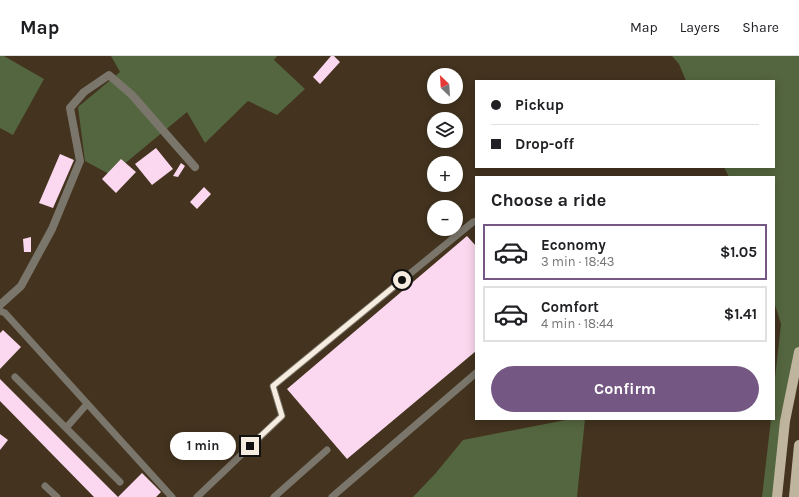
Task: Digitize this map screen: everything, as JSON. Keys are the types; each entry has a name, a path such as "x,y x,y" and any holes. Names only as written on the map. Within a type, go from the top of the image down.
{"main road":[{"path":"777,497 785,421 799,352"},
{"path":"794,497 799,445"}],"street":[{"path":"0,305 21,286 52,229 80,161 70,108 84,92 109,75 132,95 195,167"}],"lane":[{"path":"197,497 282,416 273,386 473,222 475,222"},
{"path":"0,311 5,313 172,497"},
{"path":"332,497 475,373"},
{"path":"15,377 120,482"},
{"path":"66,428 87,404"},
{"path":"274,497 328,450"},
{"path":"45,486 57,497"}],"green space":[{"path":"0,56 4,56 44,79 13,135 0,128"},
{"path":"111,56 277,56 274,60 305,89 277,115 248,101 205,143 187,112 111,175 85,161 78,107 120,72"},
{"path":"672,56 799,56 799,353 778,497 762,497 771,420 775,420 775,378 781,324 775,305 775,176 728,176 724,168 775,168 775,80 686,80 679,64"},
{"path":"566,420 585,420 577,497 413,497 435,474 463,440"}],"building":[{"path":"331,56 334,56 340,62 320,84 313,77"},
{"path":"156,148 173,169 152,185 135,164"},
{"path":"60,154 74,160 53,208 39,203"},
{"path":"121,159 136,172 116,193 102,179"},
{"path":"181,163 185,166 178,177 173,176"},
{"path":"204,187 211,194 197,209 190,202"},
{"path":"467,236 475,245 475,352 347,459 287,389"},
{"path":"31,237 31,252 24,252 23,239"},
{"path":"3,330 21,347 0,369 0,333"},
{"path":"0,379 118,497 94,497 0,401"},
{"path":"0,434 8,440 0,450"},
{"path":"142,473 161,492 156,497 118,497"}],"route":[{"path":"250,446 282,416 273,386 402,280"}]}
